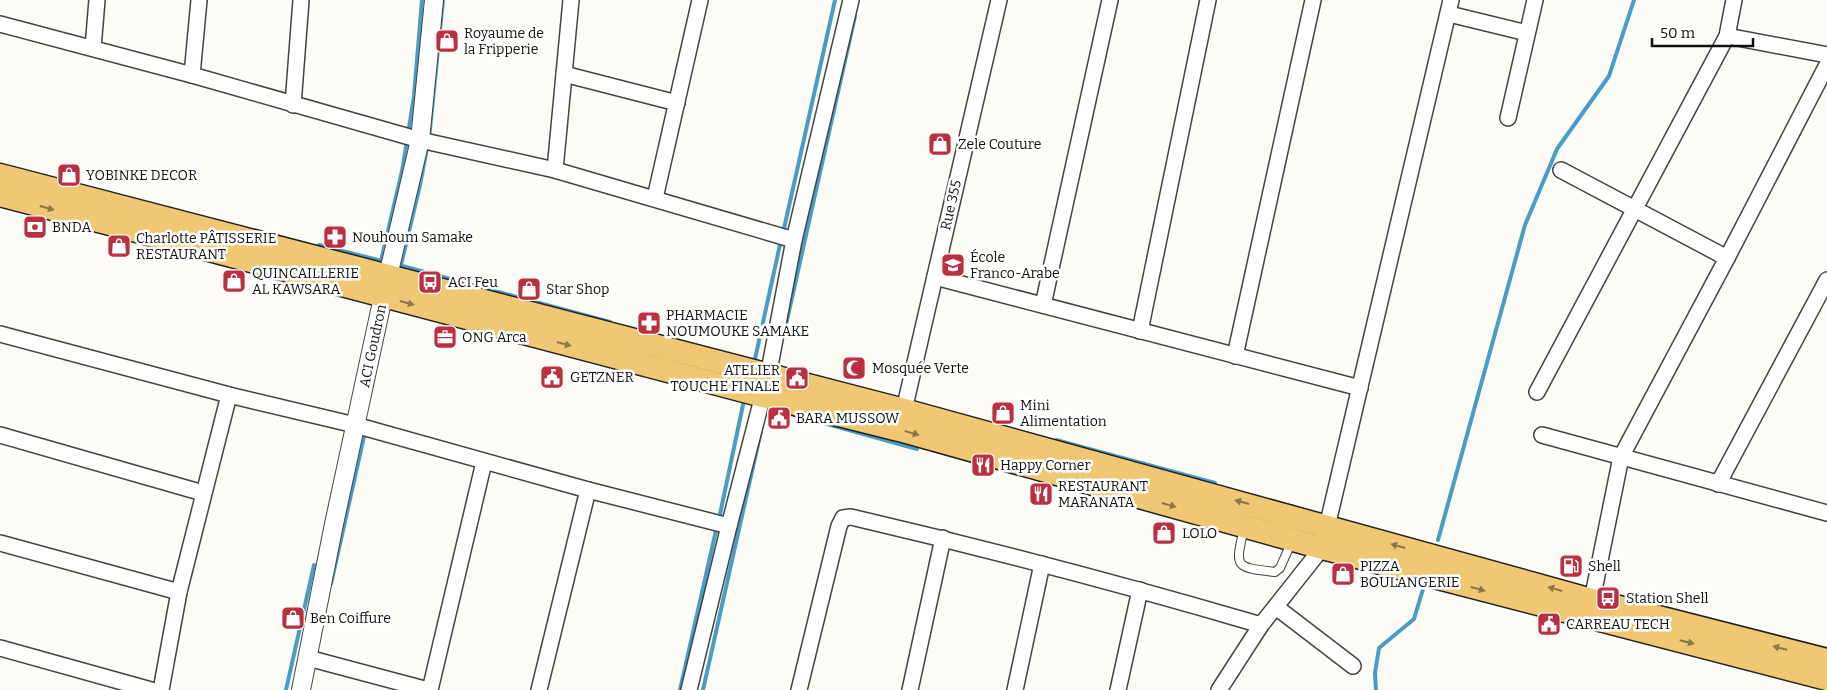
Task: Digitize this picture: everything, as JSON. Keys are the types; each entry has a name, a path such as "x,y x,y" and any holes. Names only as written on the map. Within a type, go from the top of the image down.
{"main road":[{"path":"0,175 388,275 766,386 899,430 1322,548 1827,678"},
{"path":"0,195 383,297 766,386 904,410 1592,600 1827,660"}],"street":[{"path":"93,48 97,0"},
{"path":"192,76 199,0"},
{"path":"293,105 301,0"},
{"name":"ACI Goudron","path":"301,690 355,425 420,140 434,0"},
{"path":"555,170 571,0"},
{"path":"655,198 698,0"},
{"path":"690,690 729,526 766,386 794,240 851,0"},
{"name":"Rue 355","path":"904,410 999,0"},
{"path":"1044,305 1110,0"},
{"path":"1140,331 1208,0"},
{"path":"1235,356 1314,0"},
{"path":"1508,118 1535,0"},
{"path":"1537,392 1727,36 1734,0"},
{"path":"1223,689 1261,625 1322,548 1450,7 1527,33"},
{"path":"0,24 93,48 420,140 555,170 794,240"},
{"path":"1727,36 1827,55"},
{"path":"1592,600 1621,457 1728,258 1827,65"},
{"path":"564,74 677,103"},
{"path":"1561,170 1728,258"},
{"path":"935,277 1360,388"},
{"path":"1718,484 1827,280"},
{"path":"0,334 230,395 355,425 484,462 729,526"},
{"path":"162,690 179,592 203,493 230,395"},
{"path":"0,435 203,493"},
{"path":"1542,435 1718,484 1826,511"},
{"path":"308,658 429,690 484,462"},
{"path":"540,690 588,490"},
{"path":"799,690 839,526 843,518 851,517 943,538 1140,590 1261,625"},
{"path":"910,690 943,538"},
{"path":"0,543 179,592"},
{"path":"1014,690 1042,564"},
{"path":"1118,690 1140,590"},
{"path":"1276,607 1353,666"},
{"path":"0,648 150,690"}],"lane":[{"path":"1244,526 1238,557 1240,563 1248,568 1275,572 1280,568 1293,540"}],"waterway":[{"path":"408,134 414,96 422,0"},
{"path":"429,139 443,0"},
{"path":"783,233 835,0"},
{"path":"1438,540 1525,225 1557,149 1609,76 1634,0"},
{"path":"785,329 855,16"},
{"path":"381,261 407,141"},
{"path":"401,265 427,148"},
{"path":"755,359 781,240"},
{"path":"319,245 386,262"},
{"path":"395,264 610,322"},
{"path":"719,519 744,400"},
{"path":"795,415 917,449"},
{"path":"703,690 761,431"},
{"path":"331,584 365,432"},
{"path":"1056,440 1215,483"},
{"path":"680,690 717,526"},
{"path":"286,690 314,565"},
{"path":"1376,690 1375,673 1379,648 1414,619 1423,589"}],"place":[{"name":"Royaume de la Fripperie","path":"447,41"},
{"name":"Zele Couture","path":"940,144"},
{"name":"YOBINKE DECOR","path":"69,175"},
{"name":"BNDA","path":"35,227"},
{"name":"Nouhoum Samake","path":"335,237"},
{"name":"Charlotte PÂTISSERIE RESTAURANT","path":"119,246"},
{"name":"École Franco-Arabe","path":"953,265"},
{"name":"QUINCAILLERIE AL KAWSARA","path":"234,281"},
{"name":"ACI Feu","path":"430,282"},
{"name":"Star Shop","path":"529,289"},
{"name":"PHARMACIE NOUMOUKE SAMAKE","path":"649,323"},
{"name":"ONG Arca","path":"445,337"},
{"name":"Mosquée Verte","path":"854,368"},
{"name":"GETZNER","path":"552,377"},
{"name":"ATELIER TOUCHE FINALE","path":"797,378"},
{"name":"Mini Alimentation","path":"1003,413"},
{"name":"BARA MUSSOW","path":"779,418"},
{"name":"Happy Corner","path":"983,465"},
{"name":"RESTAURANT MARANATA","path":"1041,494"},
{"name":"LOLO","path":"1164,533"},
{"name":"Shell","path":"1571,566"},
{"name":"PIZZA BOULANGERIE","path":"1343,574"},
{"name":"Station Shell","path":"1608,598"},
{"name":"Ben Coiffure","path":"293,618"},
{"name":"CARREAU TECH","path":"1549,624"}]}
